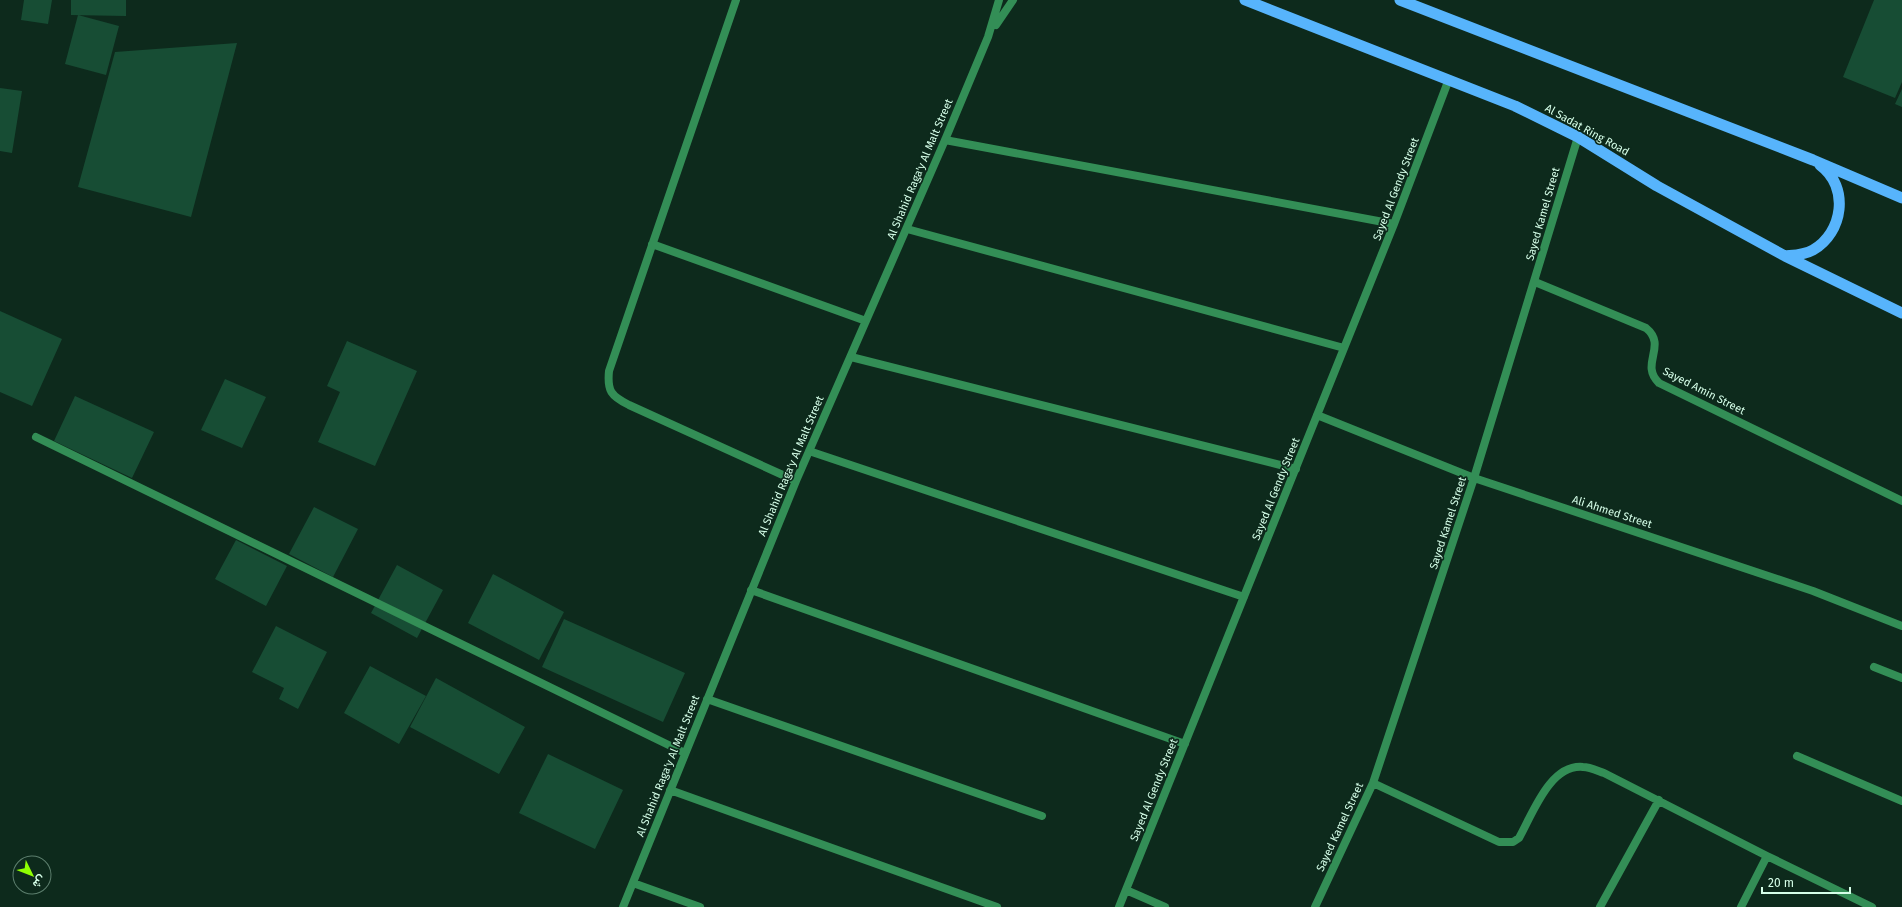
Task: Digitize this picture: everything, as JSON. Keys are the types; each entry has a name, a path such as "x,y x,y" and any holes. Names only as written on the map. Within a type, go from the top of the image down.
{"highway":[{"name":"Al Sadat Ring Road","path":"1245,0 1516,106 1578,137 1657,186 1785,256 1902,313"},
{"path":"1400,0 1813,160 1902,198"},
{"path":"1785,256 1799,255 1817,247 1832,232 1838,219 1838,192 1832,179 1824,168 1813,160"}],"street":[{"path":"736,0 609,371 608,385 614,397 796,481"},
{"name":"Al Shahid Raga'y Al Malt Street","path":"623,907 796,481 945,140 988,37 999,0"},
{"name":"Al Shahid Raga'y Al Malt Street","path":"988,37 1014,0"},
{"name":"Sayed Al Gendy Street","path":"1119,907 1394,224 1449,79"},
{"name":"Sayed Kamel Street","path":"1315,907 1373,783 1474,478 1578,137"},
{"path":"945,140 1394,224"},
{"path":"906,229 1344,348"},
{"path":"652,244 866,321"},
{"name":"Sayed Amin Street","path":"1535,282 1646,328 1654,336 1656,343 1650,367 1654,378 1659,383 1902,501"},
{"path":"851,357 1296,468"},
{"name":"Ali Ahmed Street","path":"1317,416 1474,478 1813,591 1902,626"},
{"path":"36,437 686,753"},
{"path":"809,451 1244,597"},
{"path":"751,590 1185,744"},
{"path":"1874,667 1902,678"},
{"path":"707,699 1042,816"},
{"path":"1798,756 1902,801"},
{"path":"1373,783 1499,842 1513,842 1519,838 1551,781 1563,771 1572,768 1584,767 1604,773 1766,856 1872,907"},
{"path":"670,790 998,907"},
{"path":"1600,907 1659,800"},
{"path":"1741,907 1766,856"},
{"path":"633,882 700,907"},
{"path":"1126,890 1165,907"}],"building":[{"path":"24,0 52,0 48,24 21,20"},
{"path":"71,0 126,0 126,16 71,15"},
{"path":"1874,0 1902,0 1902,82 1895,98 1843,77"},
{"path":"78,15 119,26 106,75 65,64"},
{"path":"237,43 191,217 78,187 115,52"},
{"path":"0,88 22,91 12,153 0,151"},
{"path":"1902,89 1902,107 1895,104"},
{"path":"0,311 62,339 32,406 0,392"},
{"path":"347,341 417,371 375,466 318,442 340,392 327,386"},
{"path":"225,379 266,397 242,448 201,430"},
{"path":"75,396 154,432 132,478 54,441"},
{"path":"314,507 358,529 333,577 289,554"},
{"path":"236,540 287,566 266,606 215,579"},
{"path":"397,565 443,590 417,638 371,613"},
{"path":"493,574 564,612 539,660 468,623"},
{"path":"564,619 685,673 663,722 542,667"},
{"path":"276,626 327,652 298,709 279,699 284,688 252,672"},
{"path":"370,666 426,696 399,744 344,713"},
{"path":"436,678 525,727 499,774 410,727"},
{"path":"548,754 623,790 595,849 519,813"}]}
